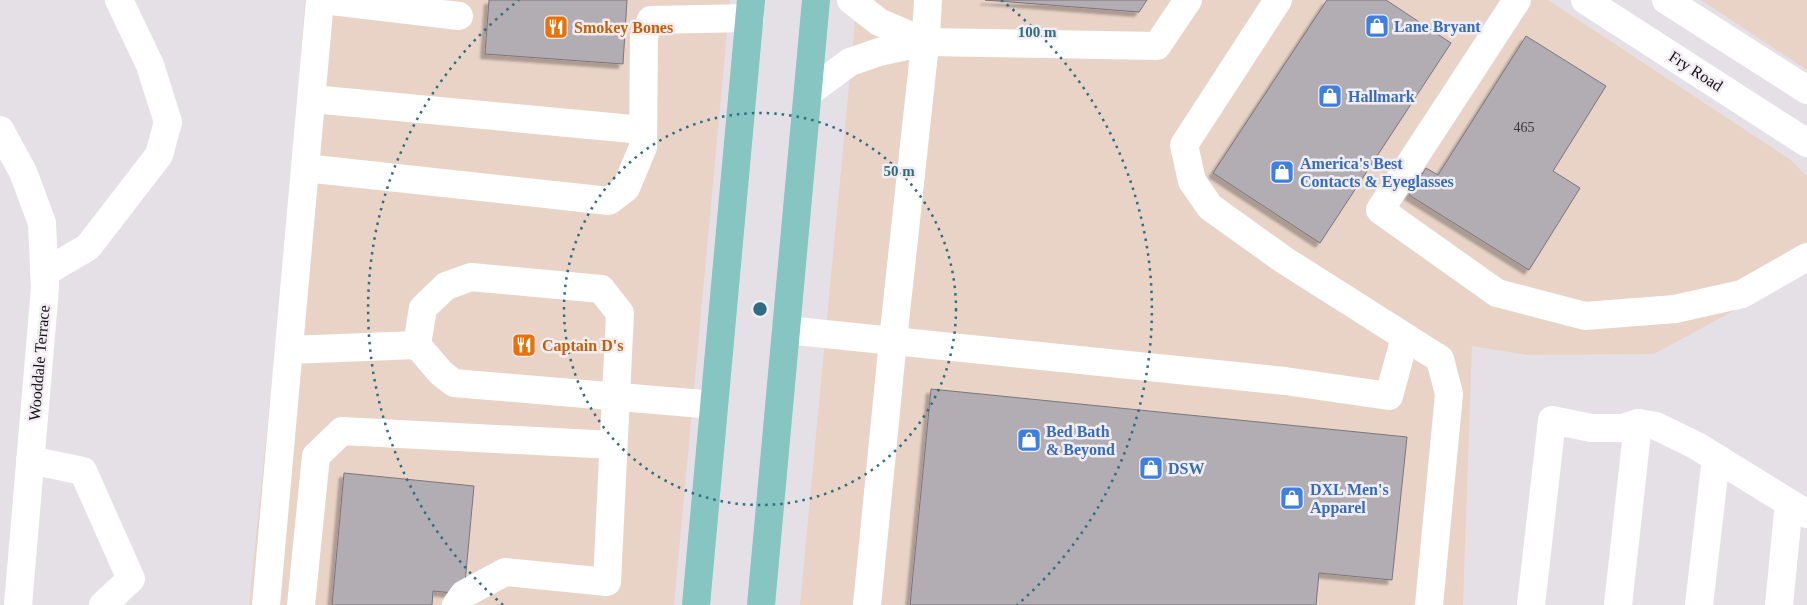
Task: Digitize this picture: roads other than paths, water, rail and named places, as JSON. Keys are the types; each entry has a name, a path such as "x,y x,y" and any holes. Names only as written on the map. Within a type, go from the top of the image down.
{"main road":[{"path":"761,605 816,0"},
{"path":"696,605 751,9"}],"street":[{"path":"44,273 88,247 159,155 168,122 150,65 119,0"},
{"path":"266,605 322,0 459,16"},
{"path":"851,0 878,22 925,42"},
{"path":"867,605 928,0"},
{"path":"808,93 850,62 880,52 925,42 1157,46 1188,0"},
{"path":"1278,0 1184,145 1192,181 1210,207 1284,260 1440,359 1448,394 1429,605"},
{"path":"1517,0 1380,210 1497,293 1585,316 1676,310 1742,294 1807,257"},
{"name":"Fry Road","path":"1585,0 1807,143"},
{"path":"1666,0 1807,90"},
{"path":"305,168 609,201 626,188 643,147 644,35 651,10 751,9"},
{"path":"312,99 643,130"},
{"name":"Wooddale Terrace","path":"0,130 23,172 42,223 45,288 18,605"},
{"path":"456,605 464,594 505,572 606,582 616,396 620,313 601,290 471,277 446,286 422,308 417,344 441,373 454,383 616,396 714,405"},
{"path":"786,330 1285,381 1390,396 1405,336"},
{"path":"289,350 417,344"},
{"path":"1531,605 1552,420 1591,428 1622,428 1638,423 1656,426 1697,446 1798,508 1779,605"},
{"path":"1618,605 1638,423"},
{"path":"301,605 316,456 342,431 613,445"},
{"path":"1699,605 1716,458"},
{"path":"30,460 83,471 131,579 103,605"}],"place":[{"name":"Lane Bryant","path":"1377,26"},
{"name":"Smokey Bones","path":"556,27"},
{"name":"Hallmark","path":"1330,96"},
{"name":"America's Best Contacts & Eyeglasses","path":"1282,172"},
{"name":"Captain D's","path":"524,345"},
{"name":"Bed Bath & Beyond","path":"1029,440"},
{"name":"DSW","path":"1151,468"},
{"name":"DXL Men's Apparel","path":"1292,498"}]}
